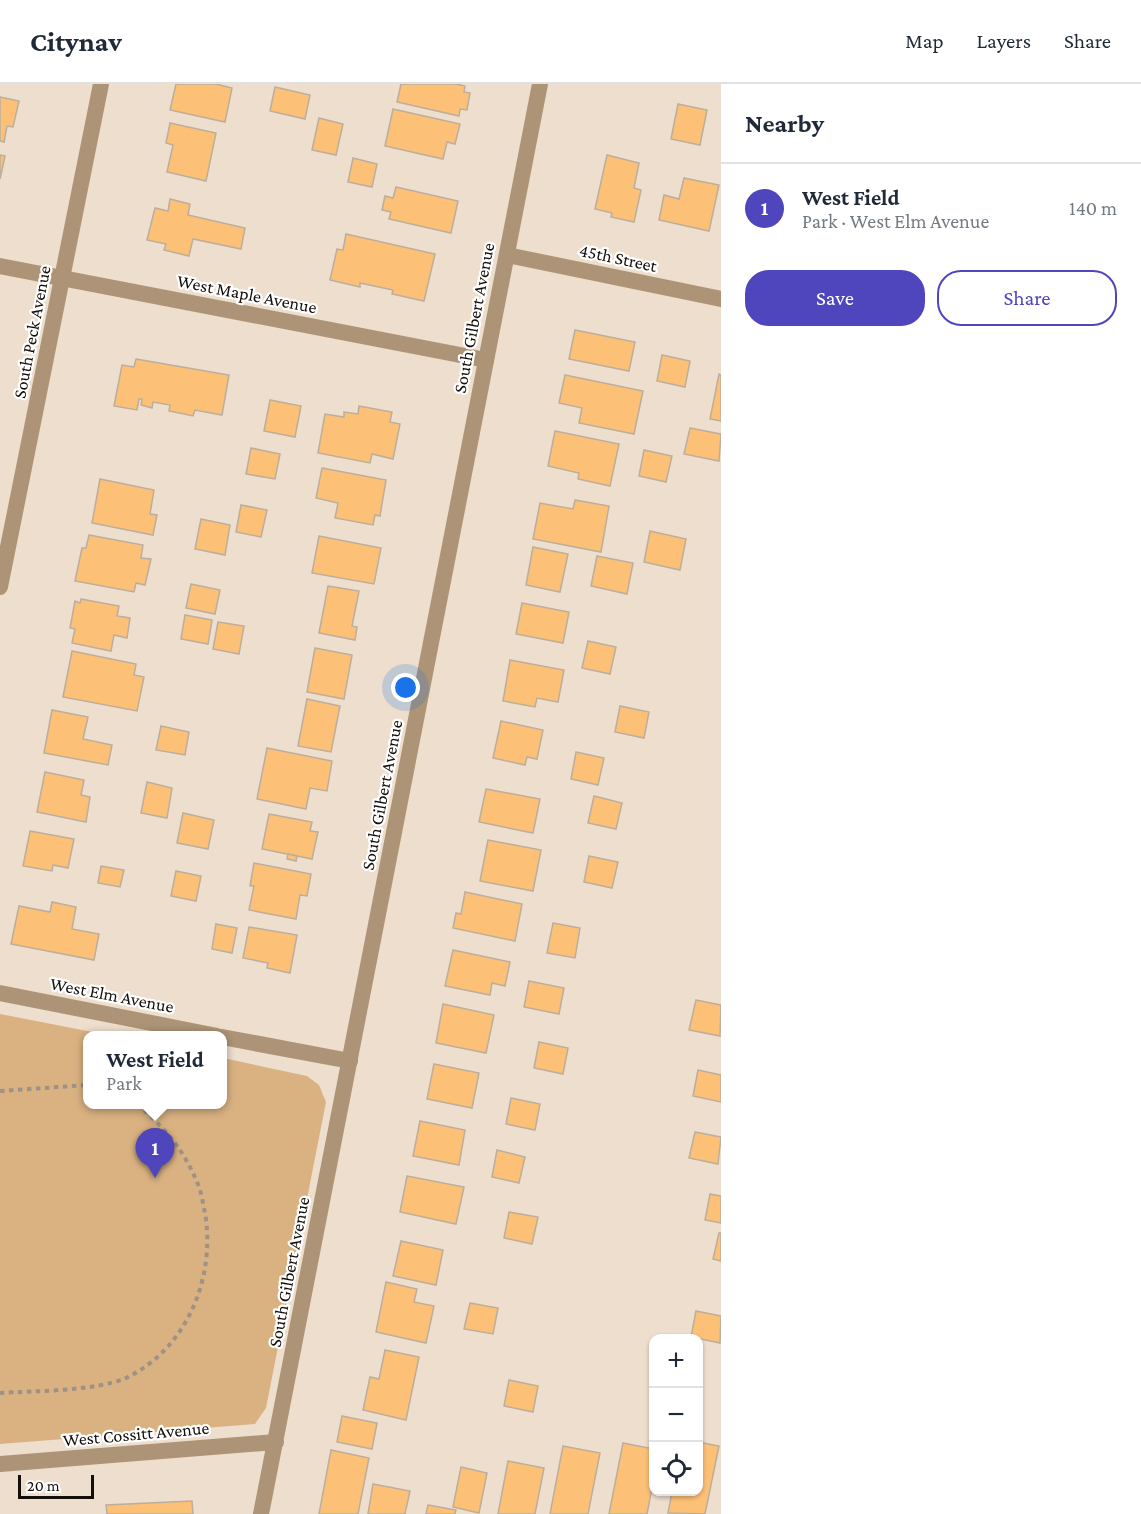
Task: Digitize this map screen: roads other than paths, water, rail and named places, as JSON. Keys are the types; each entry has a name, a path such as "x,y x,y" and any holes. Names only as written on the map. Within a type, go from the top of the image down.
{"street":[{"name":"South Peck Avenue","path":"0,587 101,84"},
{"name":"South Gilbert Avenue","path":"261,1514 540,84"},
{"name":"45th Street","path":"507,255 721,299"},
{"name":"West Maple Avenue","path":"0,266 486,360"},
{"name":"West Elm Avenue","path":"0,993 196,1031"},
{"path":"227,1038 350,1062"},
{"name":"West Cossitt Avenue","path":"0,1464 276,1442"}],"place":[{"name":"West Field","path":"155,1178"}]}
